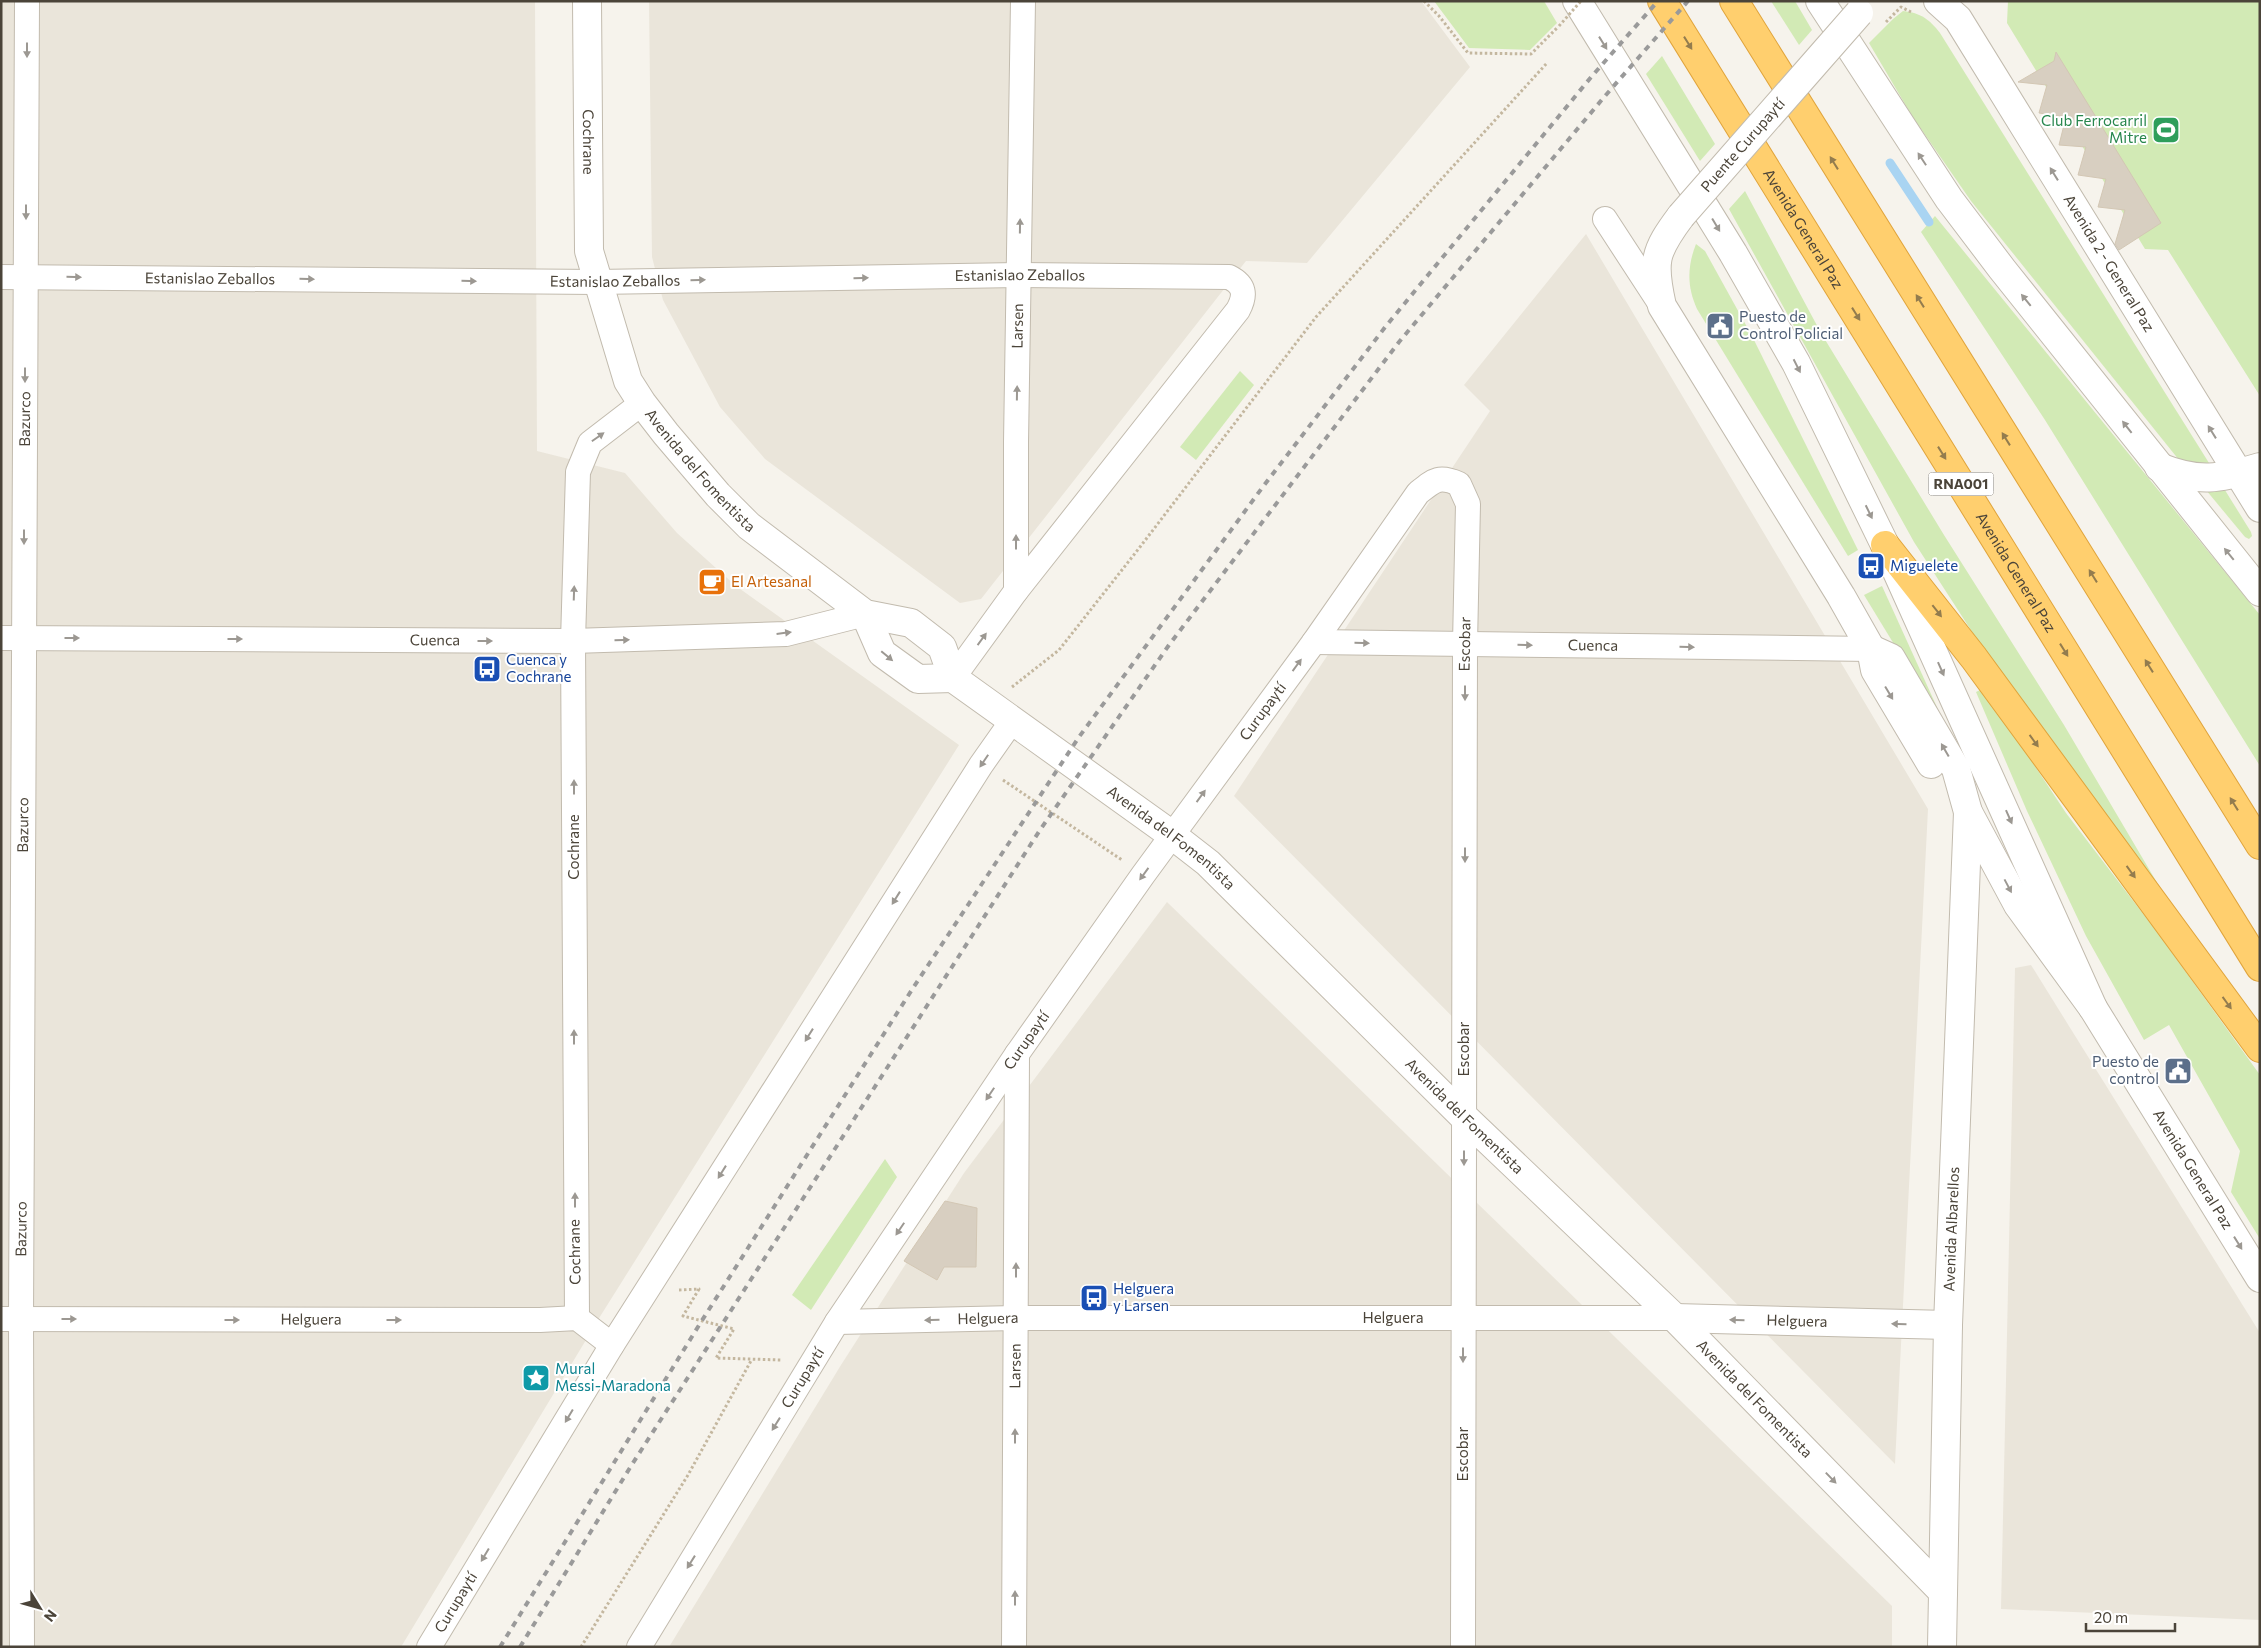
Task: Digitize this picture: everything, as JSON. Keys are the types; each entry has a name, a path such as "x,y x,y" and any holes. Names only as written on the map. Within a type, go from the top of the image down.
{"highway":[{"name":"Avenida General Paz","path":"1662,1 2260,967"},
{"path":"1734,1 2260,845"},
{"path":"1885,545 1974,658 2260,1048"}],"street":[{"name":"Bazurco","path":"22,1647 11,1319 12,638 25,277 28,1"},
{"name":"Cochrane","path":"587,1 589,251 597,282"},
{"name":"Larsen","path":"1016,591 1016,442 1023,1"},
{"name":"Avenida General Paz","path":"1579,1 1713,220 1791,354 1885,545 2093,1008"},
{"path":"1820,1 1949,200 2260,592"},
{"name":"Avenida 2 - General Paz","path":"1938,1 1958,10 2249,470 2260,508"},
{"name":"Puente Curupaytí","path":"1662,306 1656,278 1657,258 1663,240 1681,216 1863,7"},
{"name":"Avenida General Paz","path":"1605,219 1662,306 1871,649 1875,670 1939,778 1968,812 2018,905 2093,1008 2260,1278"},
{"name":"Estanislao Zeballos","path":"1,277 597,282 1020,275 1229,277 1238,281 1244,289 1244,300 1238,310 1016,591"},
{"name":"Avenida del Fomentista","path":"597,282 628,380 642,403 718,495 750,526 865,614 911,623 942,647 953,678 1172,835 1208,863 1464,1116 1675,1318 1943,1592"},
{"name":"Cochrane","path":"576,1318 573,641 578,472 590,442 642,403"},
{"path":"2159,467 2178,475 2198,479 2218,478 2249,470"},
{"name":"Curupaytí","path":"639,1647 837,1322 1017,1054 1143,875 1314,642 1418,493 1434,480 1446,478 1459,484"},
{"name":"Escobar","path":"1459,484 1468,504 1465,644 1463,1647"},
{"path":"953,678 1016,591"},
{"name":"Avenida del Fomentista","path":"865,614 882,653 918,679 953,678"},
{"name":"Cuenca","path":"12,638 573,641 786,634 865,614"},
{"name":"Cuenca","path":"1314,642 1871,649"},
{"name":"Curupaytí","path":"430,1647 612,1345 981,765 1001,713"},
{"name":"Avenida Albarellos","path":"1942,1647 1948,1325 1968,812"},
{"name":"Larsen","path":"1014,1647 1017,1054"},
{"path":"576,1318 612,1345"},
{"name":"Helguera","path":"11,1319 540,1320 576,1318"},
{"name":"Helguera","path":"837,1322 1015,1318 1675,1318 1948,1325"}],"path":[{"path":"1424,1 1439,16 1468,53 1531,54 1559,26 1579,1"},
{"path":"1001,713 1059,650 1316,317 1547,63"},
{"path":"981,765 1143,875"},
{"path":"648,1288 699,1289 683,1316 734,1329 716,1358 814,1362"},
{"path":"581,1647 688,1475 752,1359"}],"shaded area":[{"path":"1,1 535,1 537,451 625,473 677,533 736,586 959,745 601,1315 401,1647 1,1647"},
{"path":"649,1 1421,1 1470,67 1307,263 1246,261 981,599 960,603 765,459 720,407 663,300 652,257"},
{"path":"1586,234 1928,809 1895,1464 1234,796 1490,411 1464,385"},
{"path":"1167,902 1892,1606 1892,1647 669,1647 841,1365 964,1173"},
{"path":"2031,965 2260,1333 2260,1620 2001,1609 2015,968"}],"green space":[{"path":"1434,1 1544,1 1557,23 1530,50 1469,48"},
{"path":"1771,1 1795,1 1812,30 1799,45"},
{"name":"Club Ferrocarril Mitre","path":"2008,1 2260,1 2260,396 2168,250 2145,249 2007,23"},
{"path":"1903,11 1915,13 1924,18 1940,33 2209,463 2209,468 2179,460 1971,201 1912,116 1869,43"},
{"path":"1662,56 1715,144 1700,161 1646,74"},
{"path":"1745,191 1821,333 1944,535 2064,725 2159,886 1987,655 1914,542 1729,209"},
{"path":"1935,216 2260,615 2260,766 2045,420 1921,232"},
{"path":"1696,244 1705,251 1752,336 1858,550 1848,556 1697,309 1691,293 1689,277"},
{"path":"1240,371 1254,385 1196,460 1180,447"},
{"path":"2223,487 2251,532 2252,536 2249,539 2245,537 2206,490"},
{"path":"1882,586 1950,736 1864,595"},
{"path":"1980,690 2009,727 2066,813 2157,932 2260,1075 2260,1239 2231,1192 2240,1151 2169,1025 2144,1040 2086,936 2027,811 1976,692"},
{"path":"885,1159 897,1177 811,1310 792,1295"}],"building":[{"path":"2056,52 2161,223 2119,250 2115,244 2125,210 2098,207 2106,179 2078,175 2086,147 2059,145 2066,117 2039,113 2047,85 2018,82 2054,61"},
{"path":"945,1201 977,1208 976,1267 944,1267 937,1280 904,1261"}],"waterway":[{"path":"1890,163 1929,222"}],"railway":[{"path":"500,1647 701,1322 913,988 1079,737 1262,488 1386,326 1592,76 1658,1"},
{"path":"520,1647 631,1466 1040,830 1169,645 1399,342 1605,96 1688,1"}],"place":[{"name":"Club Ferrocarril Mitre","path":"2166,130"},
{"name":"Puesto de Control Policial","path":"1720,326"},
{"name":"Miguelete","path":"1871,566"},
{"name":"El Artesanal","path":"712,582"},
{"name":"Cuenca y Cochrane","path":"487,669"},
{"name":"Puesto de control","path":"2178,1071"},
{"name":"Helguera y Larsen","path":"1094,1298"},
{"name":"Mural Messi-Maradona","path":"536,1378"}]}
